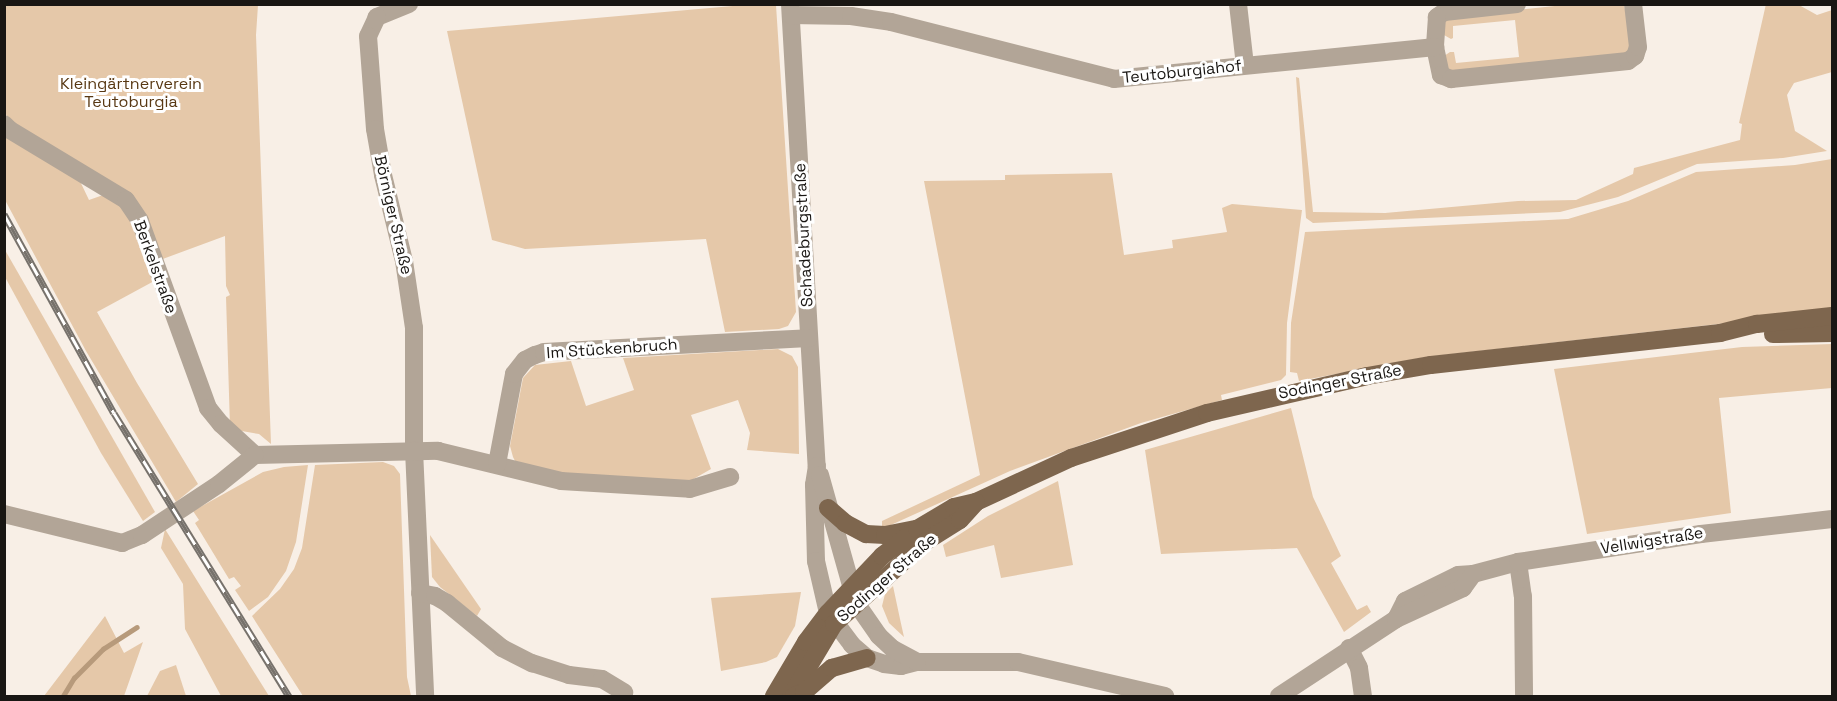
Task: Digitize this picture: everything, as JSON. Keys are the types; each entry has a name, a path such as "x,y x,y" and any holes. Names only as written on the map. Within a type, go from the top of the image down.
{"main road":[{"name":"Sodinger Straße","path":"1720,333 1757,324 1833,316"},
{"name":"Sodinger Straße","path":"774,696 806,642 853,595 882,556 917,529 954,507 976,502 1037,472 1111,444 1207,413 1302,389 1431,365 1720,333 1833,333"},
{"name":"Sodinger Straße","path":"853,595 925,542 960,520 976,502"},
{"path":"828,508 846,523 866,534 885,535 917,529"},
{"name":"Sodinger Straße","path":"792,696 831,618"},
{"path":"792,696 804,692 832,668 867,658"}],"street":[{"name":"Börniger Straße","path":"409,4 376,17 368,36 375,129 411,297 415,381 414,450"},
{"path":"1238,4 1245,65"},
{"path":"1517,4 1444,12 1437,17 1434,26 1435,47 1441,75 1450,79 1628,61 1635,56 1638,47 1633,4"},
{"name":"Teutoburgiahof","path":"791,10 891,22 1114,79 1435,47"},
{"name":"Schadeburgstraße","path":"791,10 817,466 853,595"},
{"name":"Berkelstraße","path":"4,124 10,130 126,200 140,221 208,408 221,424 255,455"},
{"name":"Im Stückenbruch","path":"497,464 513,374 525,360 535,355 544,352 809,338"},
{"path":"414,450 425,696"},
{"path":"4,514 122,543 142,535 219,484 255,455 438,451 561,481 690,489 730,477"},
{"name":"Schadeburgstraße","path":"817,466 814,485 816,561 831,618"},
{"name":"Vellwigstraße","path":"1280,696 1349,648 1396,619 1405,602 1412,597 1458,575 1473,574 1518,562 1701,534 1833,519"},
{"path":"1518,562 1523,596 1524,696"},
{"path":"420,593 435,596 447,603 502,648 532,663 569,675 602,679 624,692"},
{"path":"853,595 879,636 892,649 917,662"},
{"path":"831,618 867,658 901,666 917,662 1018,662 1155,695"},
{"path":"1349,648 1359,668 1363,696"}],"green space":[{"path":"1766,4 1799,5 1817,15 1832,10 1832,72 1794,83 1787,95 1795,131 1827,151 1783,158 1697,164 1618,197 1560,212 1313,223 1306,218 1296,77 1299,78 1313,212 1385,213 1518,201 1576,200 1633,174 1634,168 1740,140 1742,124 1739,123"},
{"name":"Kleingärtnerverein Teutoburgia","path":"4,5 258,5 256,35 271,444 259,434 230,427 226,297 230,295 226,286 225,236 160,260 144,219 16,129 5,113"},
{"path":"744,5 776,5 796,312 788,326 779,329 725,332 706,239 525,249 492,240 447,31"},
{"path":"1564,5 1624,5 1632,44 1629,53 1448,73 1444,56 1450,52 1454,52 1456,63 1519,57 1515,20 1453,26 1453,38 1451,39 1444,35 1443,22 1450,17"},
{"path":"5,131 78,177 89,200 106,194 127,211 156,280 97,312 198,484 176,502 86,351 5,200"},
{"path":"1832,159 1832,311 1426,357 1299,381 1297,373 1290,372 1291,323 1305,232 1568,219 1628,201 1696,172 1795,165"},
{"path":"1112,173 1124,255 1173,248 1172,240 1227,232 1222,208 1232,204 1302,210 1287,323 1286,375 1281,380 1221,395 1222,400 1141,423 1010,471 882,529 882,521 980,475 924,181 1005,180 1005,175"},
{"path":"5,250 155,512 143,521 101,453 5,277"},
{"path":"1832,344 1832,388 1719,398 1731,513 1587,534 1554,369 1742,347"},
{"path":"778,349 792,356 798,367 799,454 747,450 750,433 738,400 691,415 711,469 690,481 573,476 515,461 513,457 510,446 523,378 535,365 571,361 586,406 634,390 623,358"},
{"path":"1291,408 1313,497 1341,556 1331,563 1357,610 1367,605 1371,612 1344,632 1297,548 1161,554 1145,450"},
{"path":"383,462 394,466 400,474 407,677 411,696 303,696 252,616 280,589 294,569 302,548 315,465"},
{"path":"308,465 296,542 286,571 268,597 249,611 235,590 241,586 234,577 229,579 195,523 199,520 193,511 263,472"},
{"path":"1058,481 1073,565 1001,578 994,545 946,557 943,545 988,516"},
{"path":"165,529 269,696 221,696 185,629 183,584 161,548"},
{"path":"430,535 481,609 477,616 440,587 432,577"},
{"path":"893,586 904,637 889,623 882,606 885,594"},
{"path":"801,592 795,626 777,657 766,662 721,671 711,598"},
{"path":"105,616 124,653 143,642 124,696 44,696"},
{"path":"176,665 186,696 147,696 160,671"}],"waterway":[{"path":"63,696 74,678 103,649 137,627"}],"railway":[{"path":"4,214 114,413 289,696"}]}
